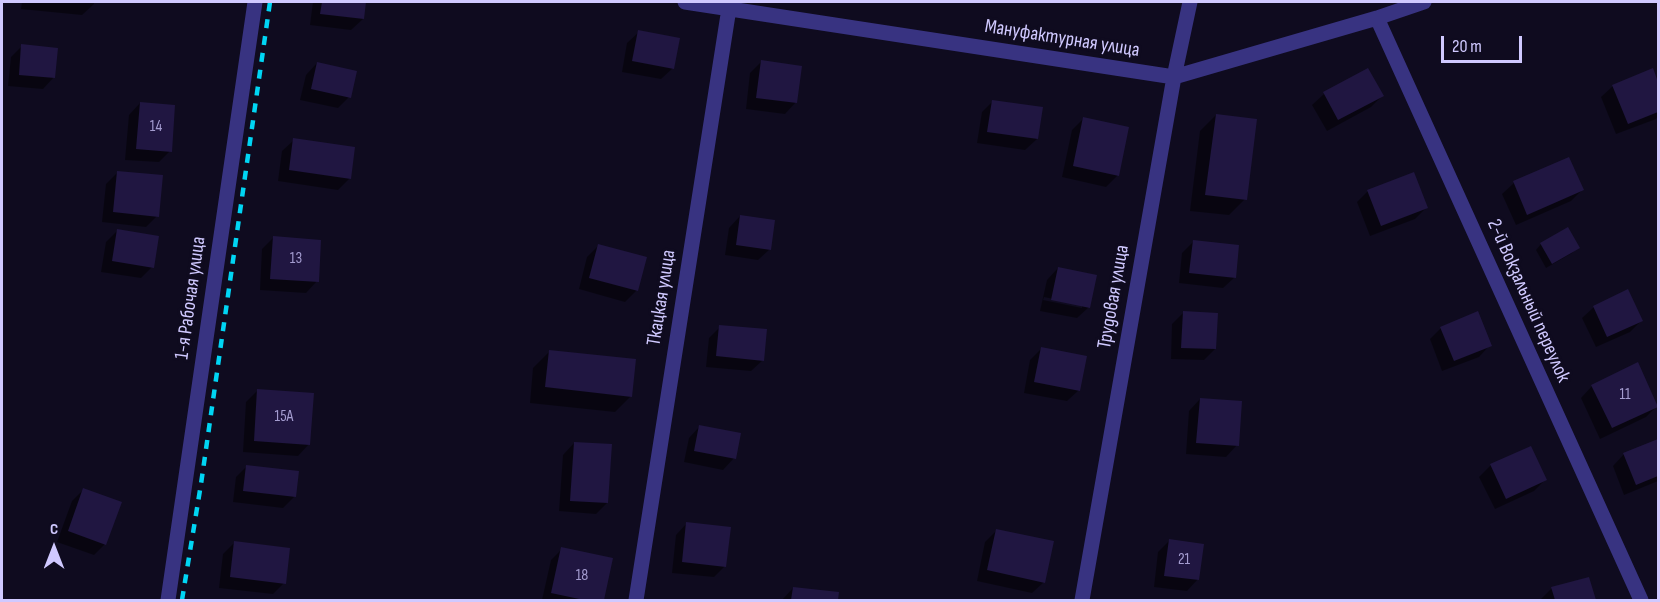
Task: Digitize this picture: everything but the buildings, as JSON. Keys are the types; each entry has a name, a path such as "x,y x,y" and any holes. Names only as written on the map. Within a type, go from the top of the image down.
{"street":[{"name":"1-я Рабочая улица","path":"168,600 255,2"},
{"name":"Мануфактурная улица","path":"685,2 729,5 1174,77 1377,18 1424,2"},
{"name":"Трудовая улица","path":"1082,600 1174,77 1190,2"},
{"name":"Ткацкая улица","path":"636,600 729,5"},
{"name":"2-й Вокзальный переулок","path":"1377,18 1641,600"}],"railway":[{"path":"182,600 201,484 270,2"}]}
